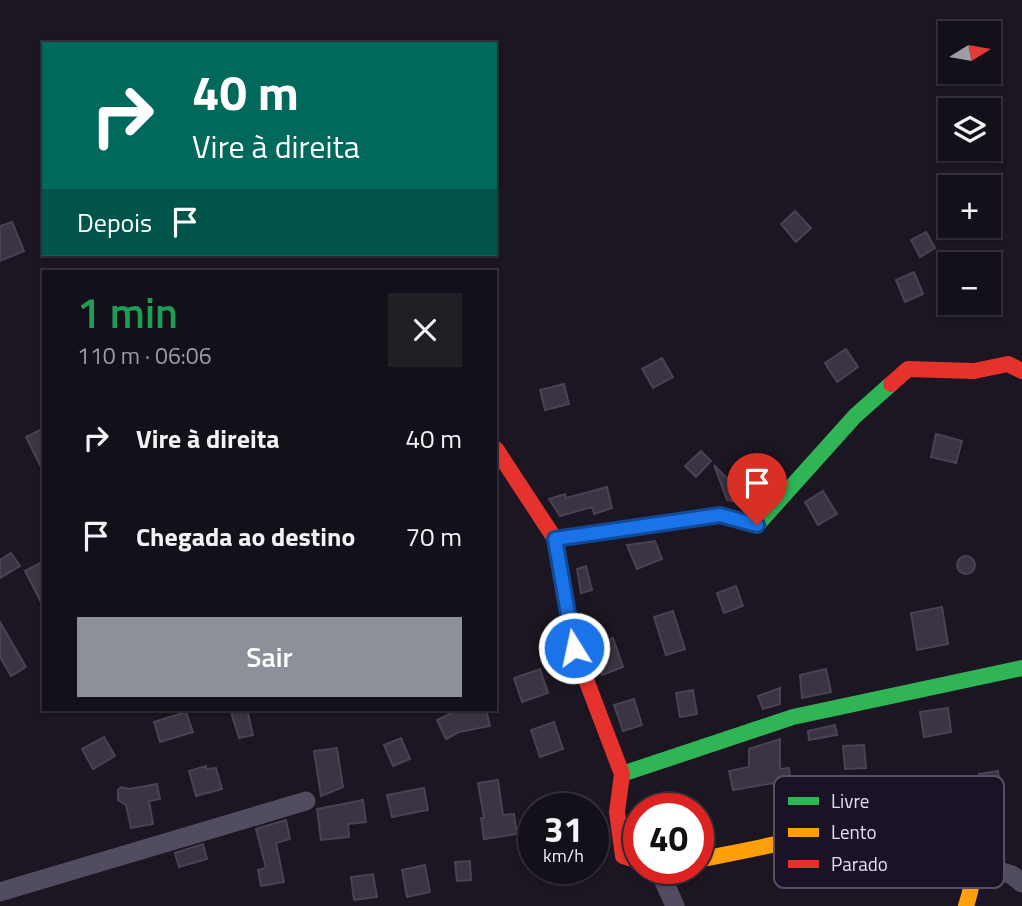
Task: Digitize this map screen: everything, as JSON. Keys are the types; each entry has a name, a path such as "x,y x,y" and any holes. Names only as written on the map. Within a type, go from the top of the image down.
{"street":[{"path":"555,539 720,515 757,525 855,416 908,369 974,371 1008,364 1022,370"},
{"path":"497,451 555,539 574,648 622,774 617,812 623,856"},
{"path":"622,774 793,717 1022,668"},
{"path":"11,896 306,801"},
{"path":"714,857 774,845"},
{"path":"1004,872 1022,883"},
{"path":"665,884 675,906"},
{"path":"966,906 972,888"}],"building":[{"path":"795,211 811,228 796,242 781,224"},
{"path":"12,222 24,251 0,261 0,226"},
{"path":"926,232 935,248 920,257 911,240"},
{"path":"914,272 923,294 905,302 896,280"},
{"path":"846,349 858,367 837,382 825,363"},
{"path":"662,358 673,377 653,388 642,369"},
{"path":"564,384 569,404 545,410 540,390"},
{"path":"42,429 42,469 26,437"},
{"path":"936,434 962,441 956,463 931,457"},
{"path":"701,451 711,461 696,477 685,466"},
{"path":"714,465 753,505 727,500"},
{"path":"607,487 612,508 594,514 592,507 560,516 549,499 565,494 566,498"},
{"path":"823,491 837,514 818,525 805,502"},
{"path":"655,541 662,559 637,569 627,545"},
{"path":"11,553 20,566 0,578 0,560"},
{"path":"966,556 972,559 975,565 972,571 966,574 960,571 957,565 960,559"},
{"path":"42,562 42,604 25,571"},
{"path":"586,566 592,590 581,593 577,569"},
{"path":"736,586 743,606 724,613 717,593"},
{"path":"942,607 948,644 917,650 911,613"},
{"path":"673,611 685,649 666,655 654,617"},
{"path":"0,622 26,667 11,676 0,657"},
{"path":"613,638 623,667 602,675 591,646"},
{"path":"540,669 548,693 522,702 514,678"},
{"path":"826,669 831,692 802,698 800,675"},
{"path":"780,688 780,704 763,709 758,696"},
{"path":"693,690 697,714 680,717 676,693"},
{"path":"634,699 642,725 623,731 614,705"},
{"path":"948,708 951,732 924,737 920,712"},
{"path":"231,711 247,711 253,735 239,738"},
{"path":"456,711 486,711 490,726 459,732 446,739 437,720"},
{"path":"186,712 193,732 160,742 154,722"},
{"path":"554,722 563,749 540,757 531,730"},
{"path":"835,725 837,735 809,740 808,731"},
{"path":"104,737 115,756 93,769 82,749"},
{"path":"401,738 410,759 393,766 384,745"},
{"path":"780,739 780,769 789,768 790,776 774,776 774,783 733,790 729,771 749,767 749,749"},
{"path":"864,745 866,768 845,769 843,746"},
{"path":"337,748 343,787 321,796 314,751"},
{"path":"206,766 206,769 216,768 222,789 196,796 189,771"},
{"path":"998,771 999,776 979,776"},
{"path":"498,780 503,815 514,814 517,834 484,839 481,818 484,818 478,783"},
{"path":"157,784 160,799 149,801 153,824 131,828 126,805 118,800 118,790 121,787 129,789"},
{"path":"424,788 428,810 392,817 387,795"},
{"path":"363,800 366,822 348,824 349,837 321,840 317,809"},
{"path":"286,820 290,839 276,843 284,882 261,886 258,870 266,868 256,829"},
{"path":"203,844 207,859 179,867 175,853"},
{"path":"470,861 471,880 457,881 455,862"},
{"path":"425,865 430,892 407,897 402,870"},
{"path":"373,874 377,897 354,900 351,877"}],"traffic: fast":[{"path":"555,539 720,515 757,525 855,416 891,384"},
{"path":"622,774 793,717 1022,668"}],"traffic: slow":[{"path":"714,857 774,844"},
{"path":"966,906 971,888"}],"traffic: jam":[{"path":"891,384 908,369 974,371 1008,364 1022,371"},
{"path":"497,451 555,539 574,648 622,774 617,812 623,856"}],"route":[{"path":"574,648 555,539 720,515 757,525"}]}
